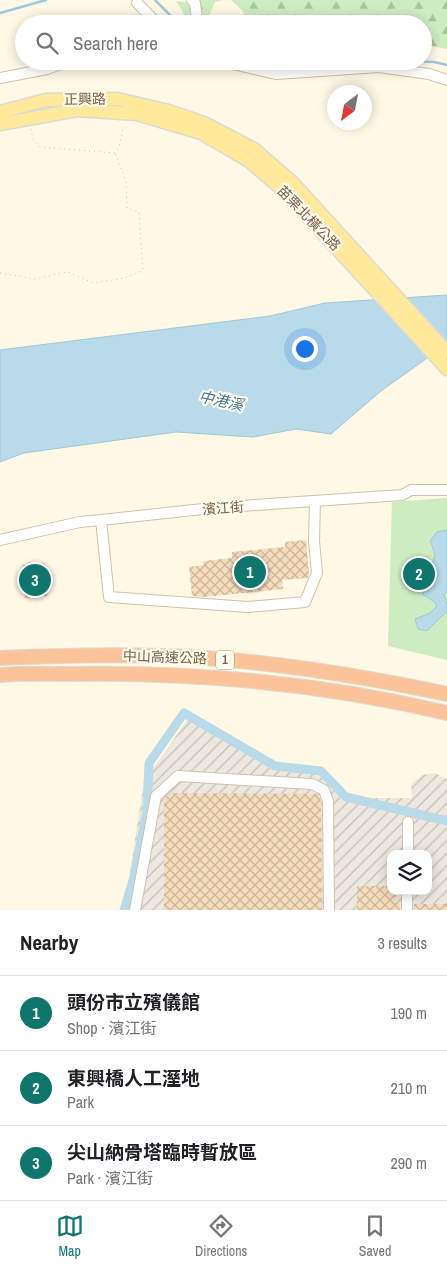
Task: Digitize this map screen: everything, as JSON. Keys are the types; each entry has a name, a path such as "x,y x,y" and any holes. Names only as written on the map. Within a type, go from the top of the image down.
{"highway":[{"name":"中山高速公路","path":"0,658 125,655 204,658 316,670 383,680 447,694"},
{"name":"中山高速公路","path":"0,675 116,673 245,680 369,698 447,713"}],"main road":[{"name":"正興路","path":"0,112 46,100 117,99 169,111"},
{"name":"正興路","path":"0,124 78,110 137,114"},
{"name":"苗栗北橫公路","path":"169,111 204,123 254,149 293,183 447,352"},
{"name":"苗栗北橫公路","path":"137,114 201,133 249,161 284,191 447,369"}],"street":[{"path":"192,0 195,3 194,15"},
{"path":"137,3 149,15"},
{"path":"0,78 42,70"},
{"path":"259,70 276,74 328,70"},
{"path":"404,70 429,74 447,80"},
{"name":"濱江街","path":"0,540 80,522 212,508 402,495 410,490 447,490"},
{"path":"101,520 109,597 248,607 305,602 317,573 314,541 315,502"},
{"path":"135,910 156,796 178,776 312,784 324,790 328,802 329,910"},
{"path":"408,822 408,850"},
{"path":"407,895 407,910"}],"path":[{"path":"29,118 33,139 40,147 115,153"},
{"path":"115,153 119,147 123,129"},
{"path":"0,274 35,279 67,272 94,283 124,278 143,271 139,212 127,208 126,181 115,153"}],"shaded area":[{"path":"188,719 273,770 323,775 341,798 412,798 411,784 422,775 435,773 447,779 447,910 124,910 144,781"}],"green space":[{"path":"190,0 223,0 215,2 209,15 185,15 176,1 189,3"},
{"path":"231,0 447,0 447,49 432,46 432,15 244,15 243,11"},
{"path":"447,498 447,660 388,646 392,502"}],"water":[{"name":"中港溪","path":"447,295 447,351 437,351 381,391 331,434 296,429 253,437 176,432 24,453 0,462 0,350 270,316 325,303"},
{"path":"447,530 447,592 444,595 447,611 427,631 418,629 415,619 430,613 437,606 422,594 429,586 433,576 429,568 434,555 430,541 437,532"}],"building":[{"path":"306,540 308,578 282,580 283,589 204,597 192,596 189,567 204,565 203,561 232,558 232,552 285,547 285,542"},
{"path":"44,563 48,596 25,598 22,565"},
{"path":"170,793 317,794 321,802 322,910 164,910 164,798"},
{"path":"357,886 387,886 387,895 396,895 396,903 400,903 400,910 357,910"},
{"path":"414,904 447,904 447,910 414,910"}],"waterway":[{"path":"0,13 46,0"},
{"path":"155,0 170,15"},
{"path":"432,62 447,65"},
{"path":"124,910 134,877 147,811 149,763 184,713 275,766 321,771 346,797 447,821"}],"place":[{"name":"頭份市立殯儀館","path":"250,572"},
{"name":"東興橋人工溼地","path":"419,574"},
{"name":"尖山納骨塔臨時暫放區","path":"35,580"}]}
